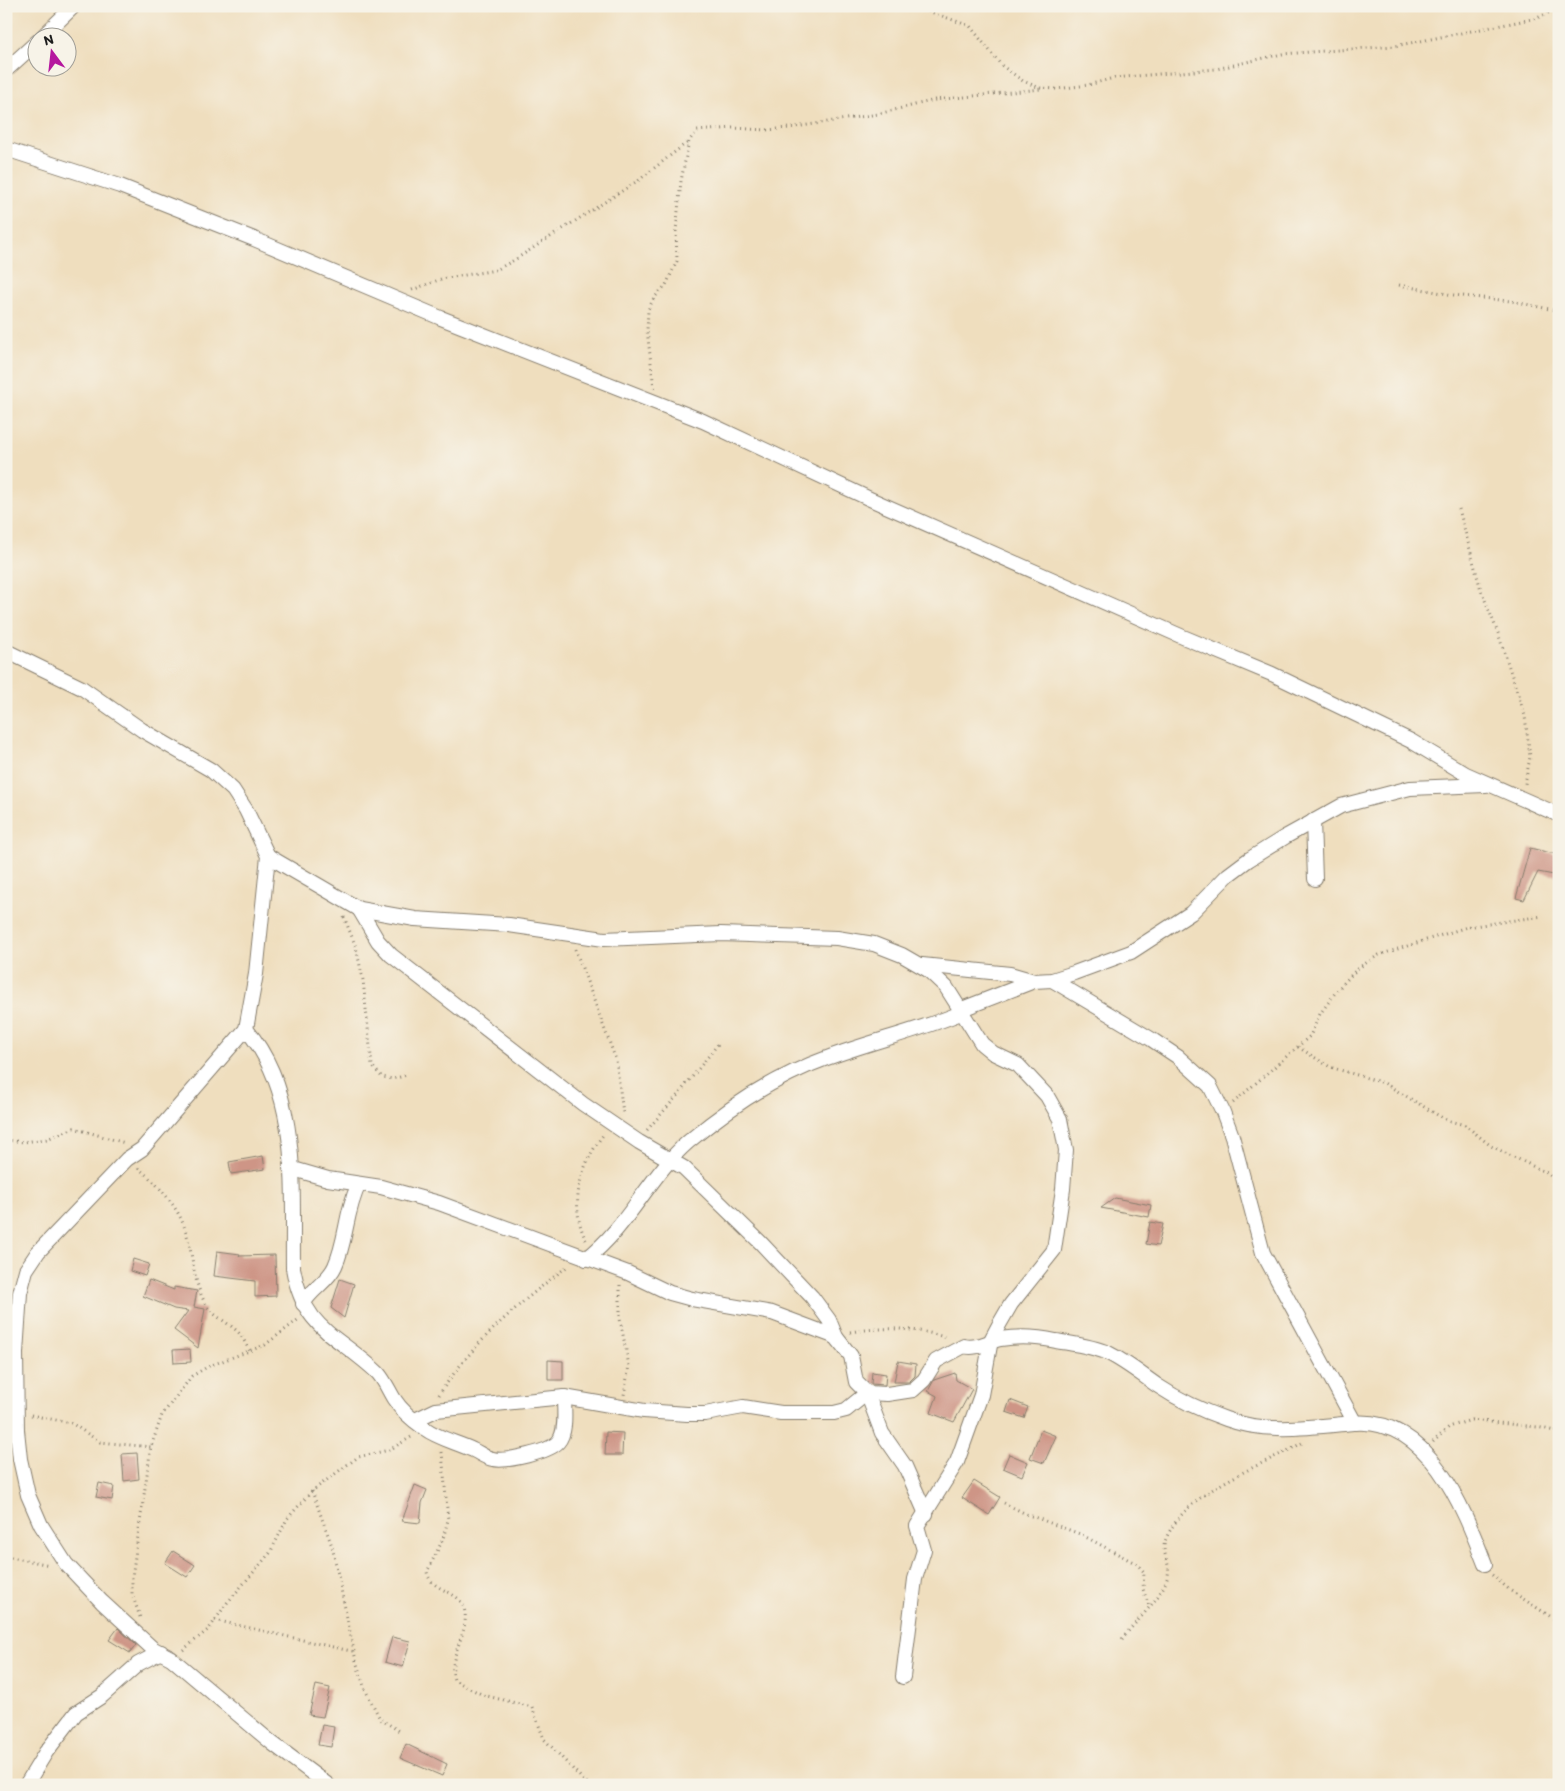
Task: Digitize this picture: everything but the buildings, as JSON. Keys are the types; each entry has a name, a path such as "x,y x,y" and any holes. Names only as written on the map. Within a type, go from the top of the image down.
{"street":[{"path":"51,28 74,6"},
{"path":"6,70 28,50"},
{"path":"6,149 120,186 703,421 870,499 1183,638 1289,682 1403,737 1466,774 1523,797 1559,815"},
{"path":"6,650 82,688 142,730 212,770 233,790 246,810 268,856 256,974 246,1029 142,1149 127,1159 38,1252 26,1270 20,1293 17,1336 16,1413 20,1459 28,1496 41,1525 70,1569 102,1602 138,1633 152,1648 166,1655 272,1743 328,1785"},
{"path":"587,1256 618,1229 672,1159 712,1122 774,1082 802,1068 962,1010 1034,981 1052,980 1131,952 1191,913 1228,875 1285,837 1341,806 1410,788 1445,785 1492,785"},
{"path":"1313,821 1315,879"},
{"path":"268,856 359,909 415,919 509,926 604,938 721,934 837,938 874,944 902,955 920,965 946,987 982,1044 993,1054 1018,1065 1047,1096 1060,1119 1066,1150 1063,1189 1054,1250 1011,1304 991,1340 981,1395 963,1447 946,1483 917,1529 924,1550 915,1579 903,1677"},
{"path":"359,909 378,941 391,955 494,1037 612,1124 633,1138 672,1159 738,1219 812,1297 829,1320 835,1335 851,1356 856,1382 867,1393 885,1438 902,1461 926,1514"},
{"path":"920,965 1010,974 1034,981"},
{"path":"1052,980 1178,1058 1210,1086 1223,1112 1263,1253 1355,1423"},
{"path":"246,1029 262,1047 275,1079 290,1139 293,1268 296,1288 305,1309 316,1323 377,1373 400,1407 419,1424 442,1438 494,1459 503,1460 535,1453 558,1442 562,1433 564,1397"},
{"path":"290,1168 328,1179 382,1187 438,1204 587,1256 670,1293 692,1299 772,1313 835,1335"},
{"path":"305,1309 306,1298 332,1272 337,1263 349,1208 359,1184"},
{"path":"419,1424 433,1411 472,1408 508,1401 564,1397 620,1407 687,1414 705,1414 743,1407 781,1413 834,1413 846,1410 867,1393 887,1394 912,1390 924,1380 936,1361 964,1346 970,1348 991,1340 1029,1337 1095,1348 1109,1354 1172,1395 1212,1414 1250,1426 1326,1426 1376,1423 1390,1428 1418,1446 1433,1460 1463,1509 1485,1564"},
{"path":"26,1785 46,1752 76,1713 102,1696 138,1664 166,1655"}],"path":[{"path":"914,6 970,26 1001,65 1023,81 1044,88"},
{"path":"1551,6 1558,9"},
{"path":"390,296 441,279 496,270 639,180 689,141 697,131 733,128 766,130 789,128 878,114 934,100 1018,93 1044,88 1088,85 1133,76 1216,69 1282,54 1395,46 1537,18 1558,9"},
{"path":"655,403 647,330 648,310 654,298 670,278 677,261 678,204 689,141"},
{"path":"1399,285 1453,295 1511,301 1559,311"},
{"path":"1459,509 1481,590 1498,633 1525,716 1530,757 1523,797"},
{"path":"335,894 356,947 362,971 372,1066 382,1078 393,1079 407,1075"},
{"path":"1223,1112 1310,1036 1320,1014 1338,989 1358,968 1380,955 1467,927 1542,916"},
{"path":"569,935 616,1060 620,1099 633,1138 648,1128 678,1095 718,1044"},
{"path":"1298,1047 1330,1067 1384,1083 1446,1120 1465,1125 1491,1146 1549,1174 1559,1188"},
{"path":"433,1411 440,1394 474,1348 535,1292 587,1256 579,1216 578,1187 584,1167 596,1144 612,1124"},
{"path":"6,1140 24,1142 47,1139 74,1128 110,1137 142,1149"},
{"path":"127,1159 149,1177 177,1211 186,1232 194,1279 204,1299 215,1315 239,1333 250,1351"},
{"path":"620,1270 620,1319 629,1366 629,1378 620,1407"},
{"path":"138,1633 142,1622 132,1594 132,1578 151,1447 162,1416 192,1376 209,1366 265,1345 305,1309"},
{"path":"835,1335 875,1328 910,1329 936,1334 964,1346"},
{"path":"16,1413 55,1418 70,1423 100,1442 151,1447"},
{"path":"1418,1446 1433,1442 1449,1427 1471,1420 1537,1427 1559,1432"},
{"path":"166,1655 193,1643 209,1629 270,1553 287,1519 312,1491 358,1457 388,1450 409,1440 419,1424"},
{"path":"1122,1640 1160,1593 1169,1568 1164,1552 1164,1542 1187,1510 1205,1494 1228,1480 1300,1444 1326,1426"},
{"path":"442,1438 448,1520 444,1539 427,1572 435,1585 457,1596 464,1609 462,1629 452,1662 454,1680 483,1695 532,1707 544,1739 588,1785"},
{"path":"312,1491 332,1546 356,1661 366,1689 380,1720 401,1732"},
{"path":"1004,1503 1026,1514 1080,1534 1137,1564 1144,1572 1143,1589 1149,1606"},
{"path":"6,1556 70,1569"},
{"path":"1485,1564 1497,1580 1559,1622"},
{"path":"215,1620 355,1652"}]}
